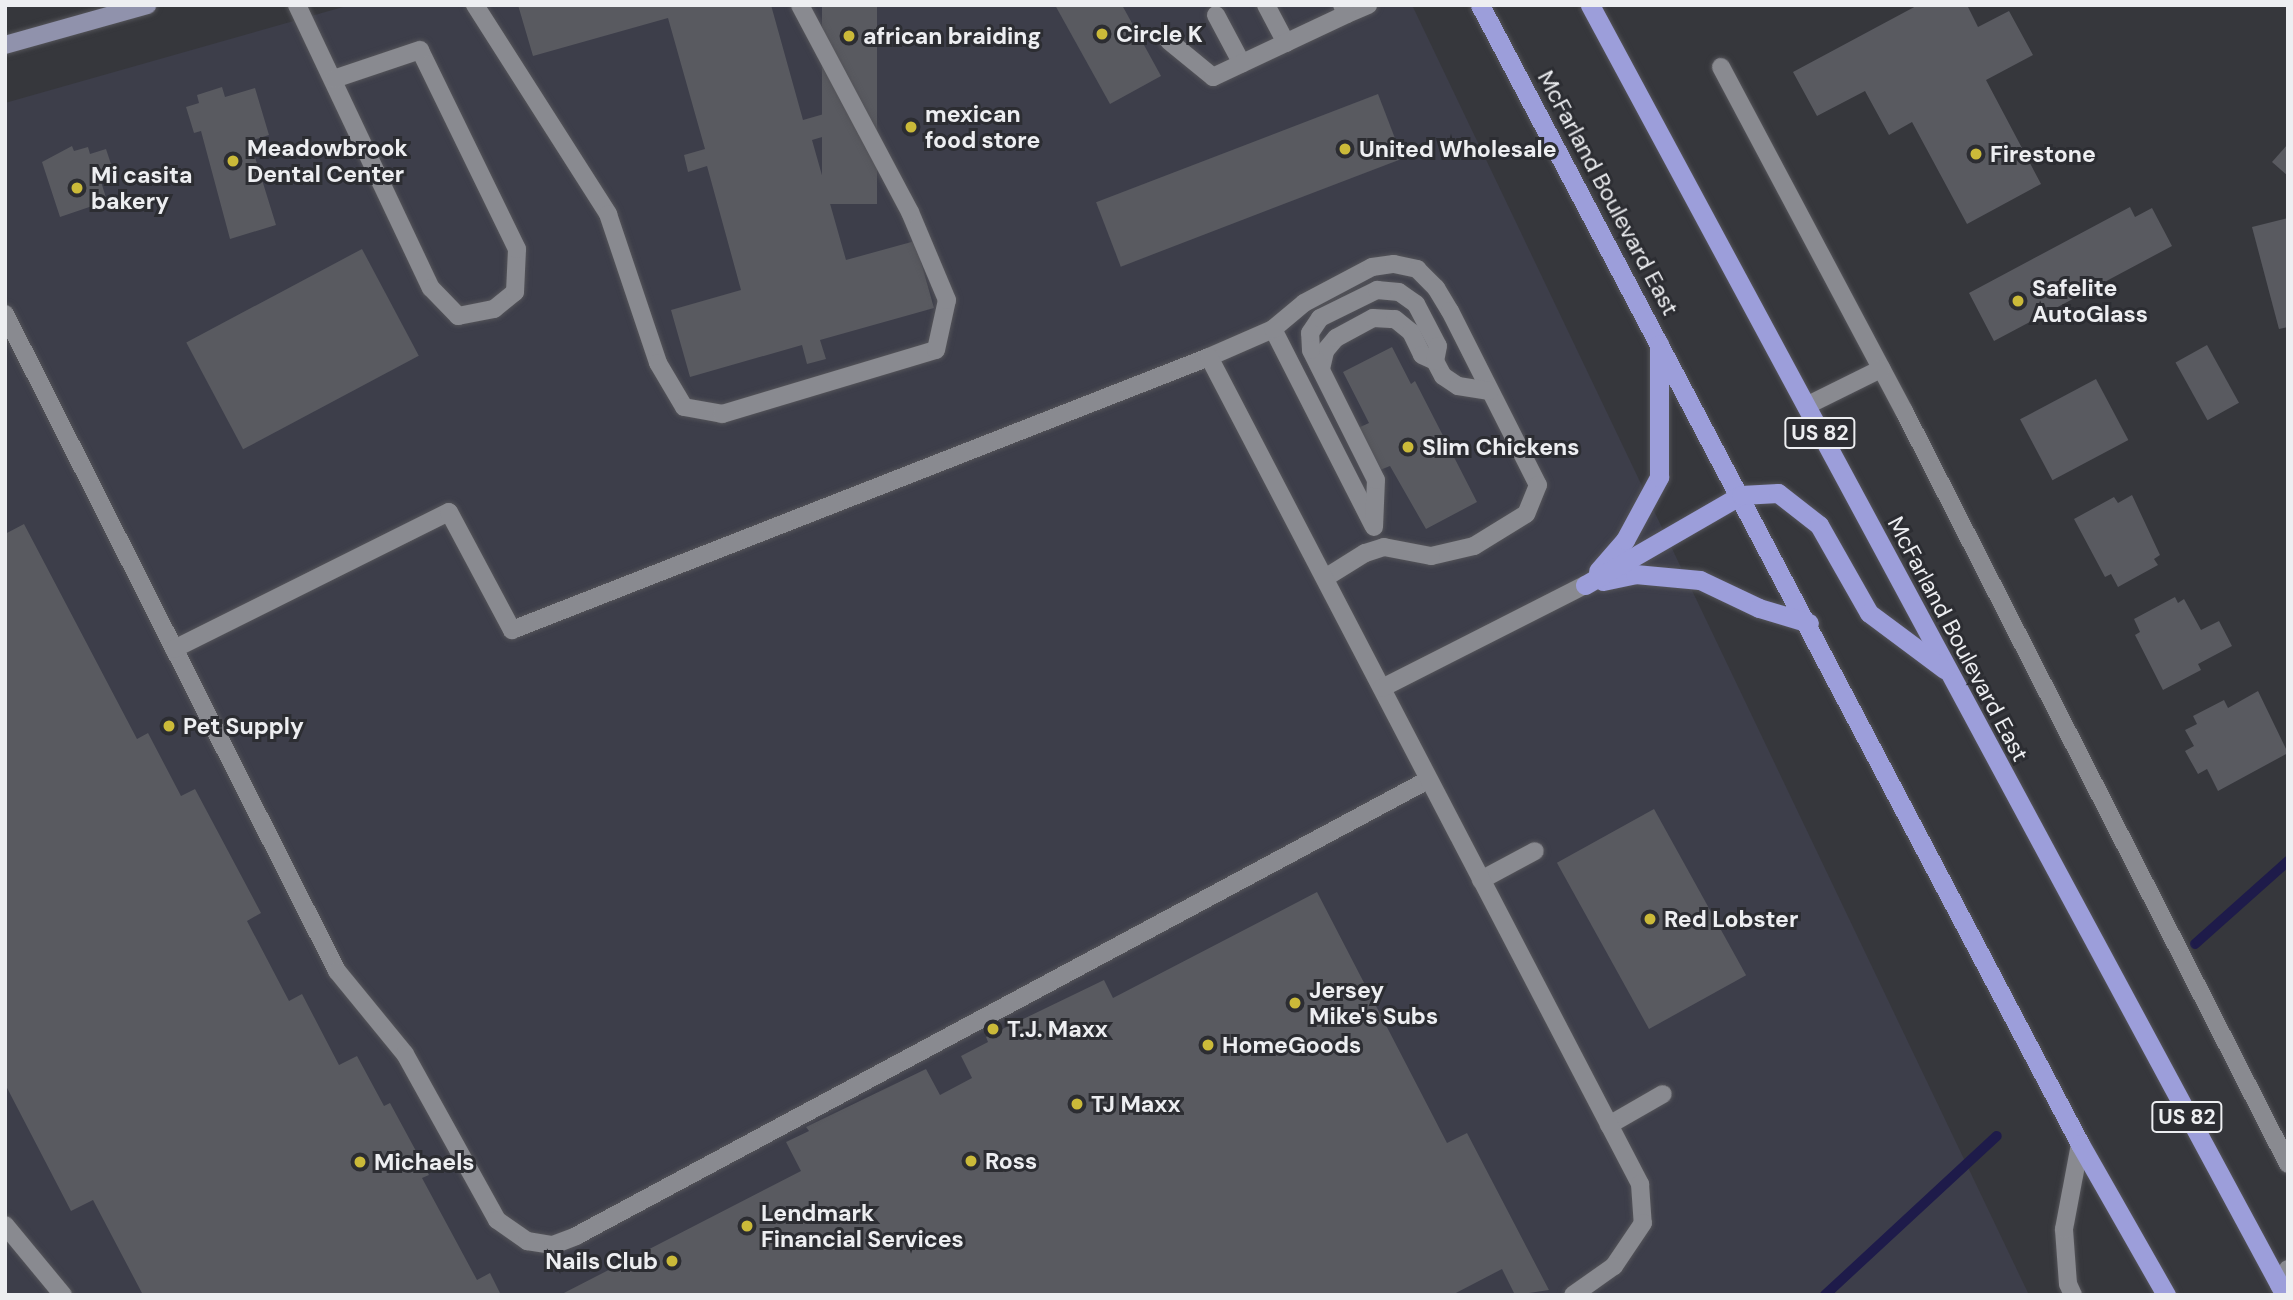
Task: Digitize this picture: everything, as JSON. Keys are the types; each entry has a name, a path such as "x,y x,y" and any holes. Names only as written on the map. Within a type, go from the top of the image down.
{"highway":[{"name":"McFarland Boulevard East","path":"1480,5 1809,623 2080,1143 2166,1295"},
{"name":"McFarland Boulevard East","path":"1590,5 1600,15 1949,673 2284,1283"},
{"path":"1585,585 1625,540 1659,477 1659,341"},
{"path":"1585,585 1741,495 1778,492 1819,525 1868,613 1949,673"},
{"path":"1585,585 1635,574 1700,580 1759,608 1809,623"}],"main road":[{"path":"5,45 146,5"}],"street":[{"path":"297,5 430,288 458,316 494,309 515,292 517,249 419,50 334,79"},
{"path":"475,5 608,214 664,374 684,407 722,414 936,350 947,300 910,212 800,5"},
{"path":"1266,5 1286,43"},
{"path":"1169,41 1213,77 1286,43 1344,10 1368,5"},
{"path":"1216,15 1242,64"},
{"path":"1721,67 1881,369 2288,1164"},
{"path":"174,649 449,512 512,630 1209,357 1273,329 1304,303 1372,267 1394,264 1418,269 1436,288 1538,485 1526,514 1474,546 1432,556 1384,547 1365,553 1325,578"},
{"path":"1374,527 1376,480 1311,349 1310,333 1320,318 1377,289 1399,292 1416,304 1438,346 1435,361"},
{"path":"5,314 337,971 405,1054 497,1220 513,1235 540,1244 576,1236 657,1194 1428,780"},
{"path":"1321,369 1325,351 1336,338 1373,318 1395,319 1411,332 1422,355 1435,361 1443,376 1458,386 1490,391"},
{"path":"1273,329 1384,547"},
{"path":"1209,357 1640,1184 1643,1223 1614,1266 1573,1295"},
{"path":"1806,406 1881,369"},
{"path":"1382,688 1585,585"},
{"path":"1481,880 1535,851"},
{"path":"1609,1125 1663,1094"},
{"path":"2073,1295 2068,1284 2064,1229 2080,1143"},
{"path":"5,1225 63,1295"}],"shaded area":[{"path":"350,5 1412,5 2029,1295 5,1295 5,103"}],"building":[{"path":"518,5 771,5 803,120 824,114 829,135 812,140 846,260 915,241 934,308 820,340 826,359 807,364 802,345 690,377 671,310 741,290 707,166 688,172 684,155 705,149 668,18 533,56"},
{"path":"822,5 877,5 877,204 822,204"},
{"path":"1055,5 1122,5 1161,76 1110,104"},
{"path":"1918,5 1967,5 1978,27 2009,11 2033,55 1986,80 2041,184 1967,224 1912,122 1889,135 1865,91 1817,116 1793,72"},
{"name":"Meadowbrook Dental Center","path":"222,87 225,97 255,88 269,135 250,141 276,225 230,239 201,131 194,133 186,107 199,103 197,95"},
{"path":"1378,94 1403,158 1121,267 1096,202"},
{"path":"2288,144 2288,176 2272,162"},
{"name":"Mi casita bakery","path":"72,146 74,151 88,147 90,154 106,149 113,170 99,175 107,201 60,217 42,162"},
{"path":"2130,207 2135,217 2152,208 2172,246 1994,341 1969,293"},
{"path":"2288,218 2288,327 2279,329 2252,227"},
{"path":"362,249 419,356 243,449 186,342"},
{"path":"2207,345 2239,403 2208,420 2176,362"},
{"name":"Slim Chickens","path":"1392,347 1411,384 1415,381 1477,502 1426,529 1390,466 1380,470 1358,428 1369,423 1343,372"},
{"path":"2096,379 2128,440 2052,480 2020,419"},
{"path":"2132,495 2160,555 2154,559 2158,565 2118,587 2111,574 2105,577 2074,519 2114,497 2118,503"},
{"path":"24,524 137,739 148,733 181,796 195,789 261,913 247,921 289,1001 302,994 339,1065 357,1056 384,1106 390,1103 429,1175 422,1178 477,1280 490,1273 501,1295 143,1295 93,1200 71,1211 5,1084 5,534"},
{"path":"2175,597 2178,603 2184,599 2201,630 2219,621 2232,646 2198,664 2201,670 2163,690 2135,635 2140,632 2134,619"},
{"path":"2258,691 2288,753 2218,791 2207,769 2198,774 2185,751 2194,746 2185,730 2197,724 2193,716 2224,700 2228,708"},
{"name":"Red Lobster","path":"1654,809 1746,975 1649,1029 1557,863"},
{"path":"1317,892 1447,1143 1467,1133 1549,1290 1515,1295 1502,1269 1452,1295 560,1295 801,1171 786,1142 809,1131 806,1127 926,1069 940,1095 972,1078 961,1056 988,1042 986,1037 1104,980 1113,998"}],"waterway":[{"path":"2195,944 2288,861"},
{"path":"1825,1295 1997,1136"}],"place":[{"name":"Circle K","path":"1102,34"},
{"name":"african braiding","path":"849,36"},
{"name":"mexican food store","path":"911,127"},
{"name":"United Wholesale","path":"1345,149"},
{"name":"Firestone","path":"1976,154"},
{"name":"Meadowbrook Dental Center","path":"233,161"},
{"name":"Mi casita bakery","path":"77,188"},
{"name":"Safelite AutoGlass","path":"2018,301"},
{"name":"Slim Chickens","path":"1408,447"},
{"name":"Pet Supply","path":"169,726"},
{"name":"Red Lobster","path":"1650,919"},
{"name":"Jersey Mike's Subs","path":"1295,1003"},
{"name":"T.J. Maxx","path":"993,1029"},
{"name":"HomeGoods","path":"1208,1045"},
{"name":"TJ Maxx","path":"1077,1104"},
{"name":"Ross","path":"971,1161"},
{"name":"Michaels","path":"360,1162"},
{"name":"Lendmark Financial Services","path":"747,1226"},
{"name":"Nails Club","path":"672,1261"}]}
